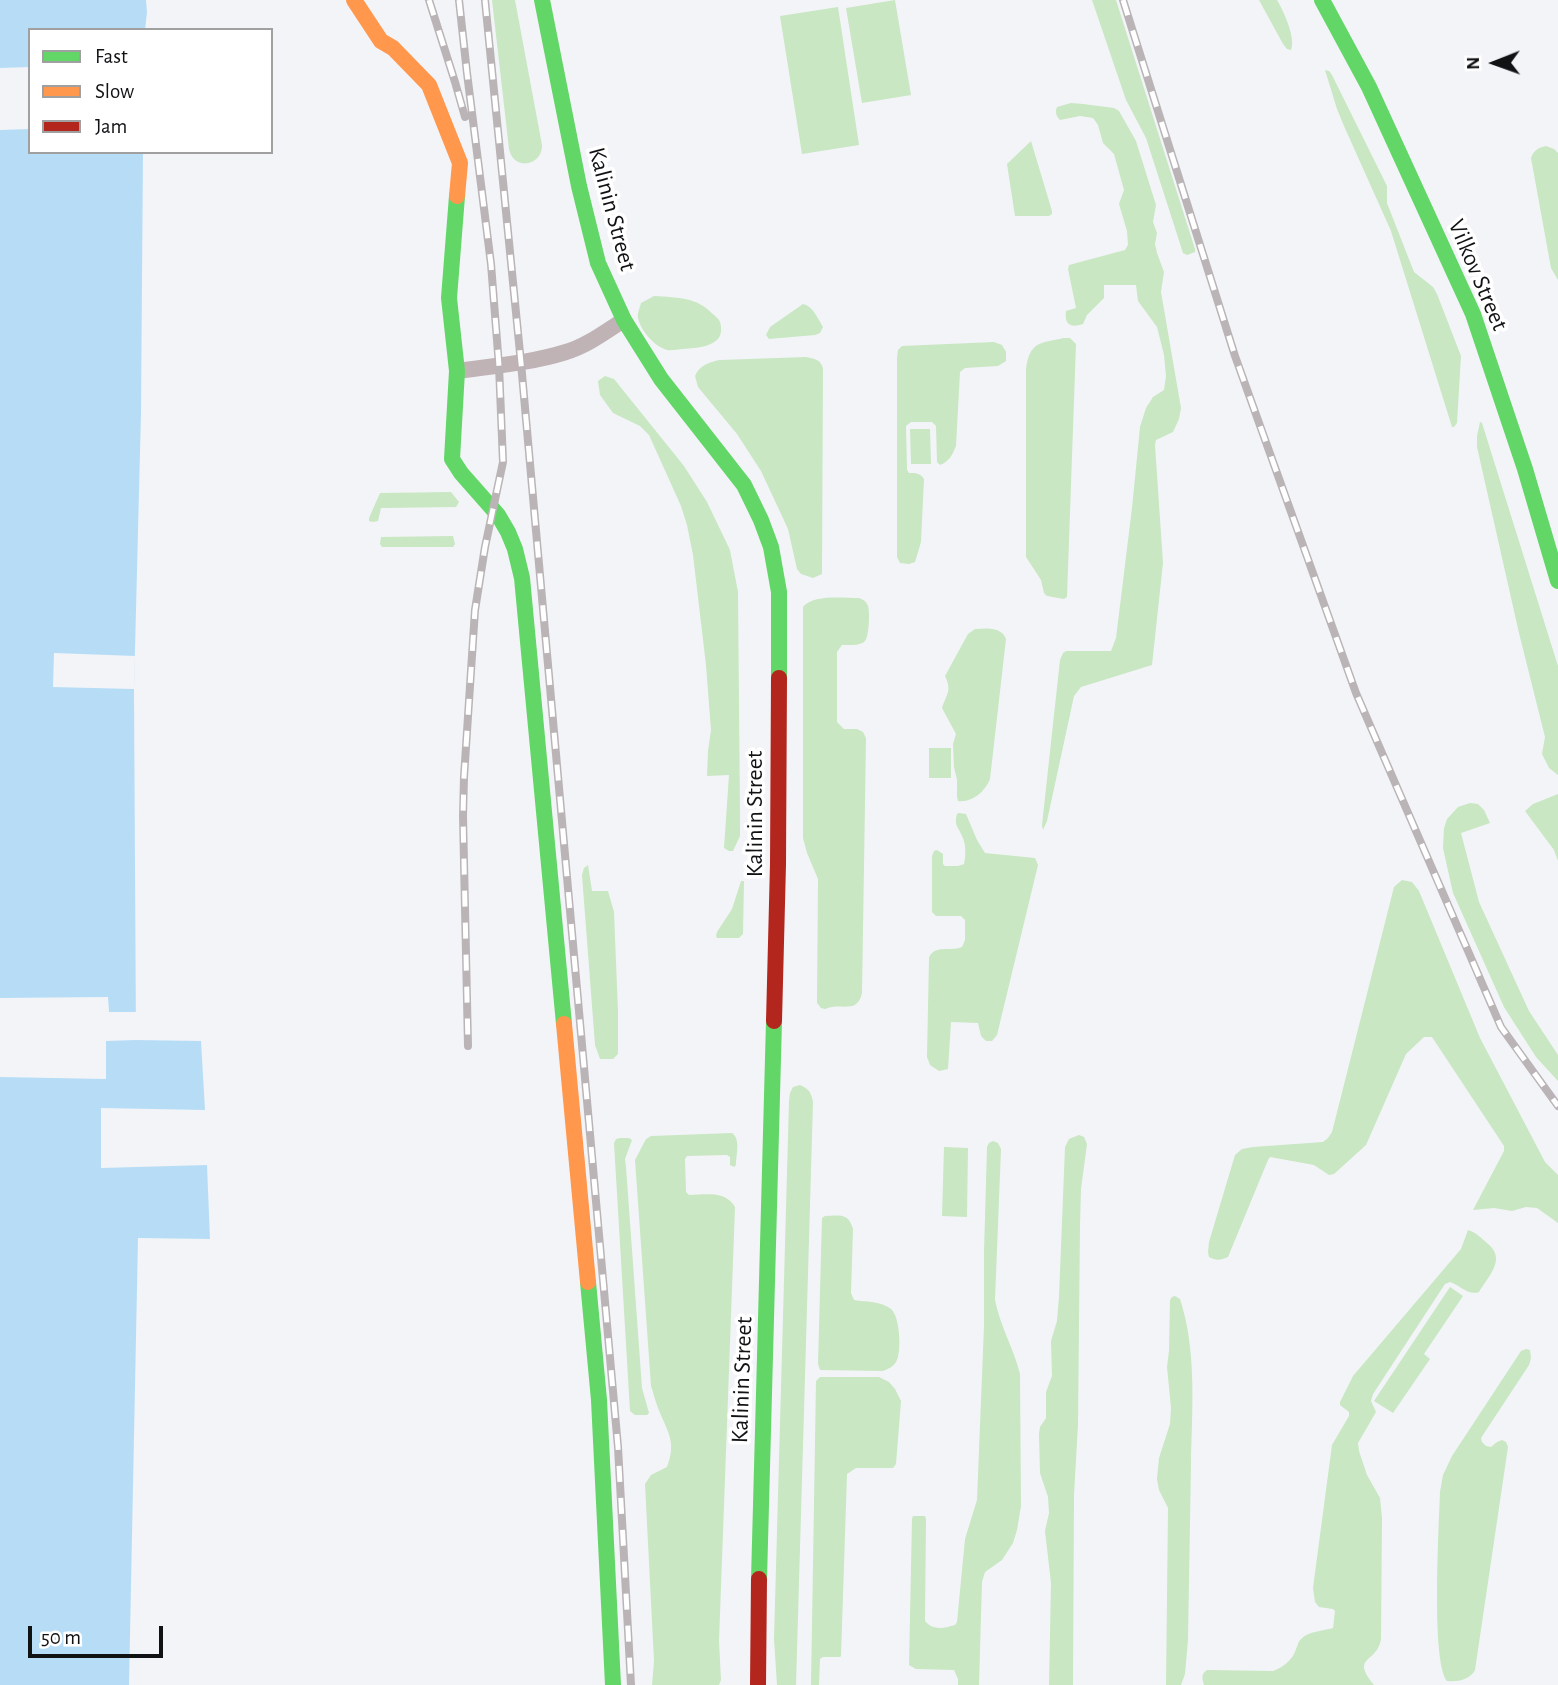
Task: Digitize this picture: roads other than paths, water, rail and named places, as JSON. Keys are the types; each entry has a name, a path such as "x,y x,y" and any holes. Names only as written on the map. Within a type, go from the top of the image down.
{"main road":[{"path":"354,0 380,41 393,48 429,85 460,163 449,298 457,371 452,459 498,514 515,550 522,579 599,1400 614,1685"},
{"name":"Kalinin Street","path":"542,0 579,186 598,263 625,320 660,379 744,485 771,547 779,592 778,864 758,1685"},
{"name":"Vilkov Street","path":"1322,0 1369,87 1473,314 1525,469 1558,581"}],"street":[{"path":"457,371 521,363 568,352 625,320"}],"water":[{"path":"0,0 146,0 145,28 28,28 28,154 143,154 141,413 134,689 136,1040 201,1041 205,1110 101,1108 101,1168 207,1165 210,1239 138,1238 129,1685 0,1685"}],"railway":[{"path":"429,0 465,117"},
{"path":"459,0 491,264 503,462 475,610 464,777 468,1046"},
{"path":"485,0 521,363 618,1447 631,1685"},
{"path":"1123,0 1235,356 1356,693 1501,1027 1558,1106"}]}
